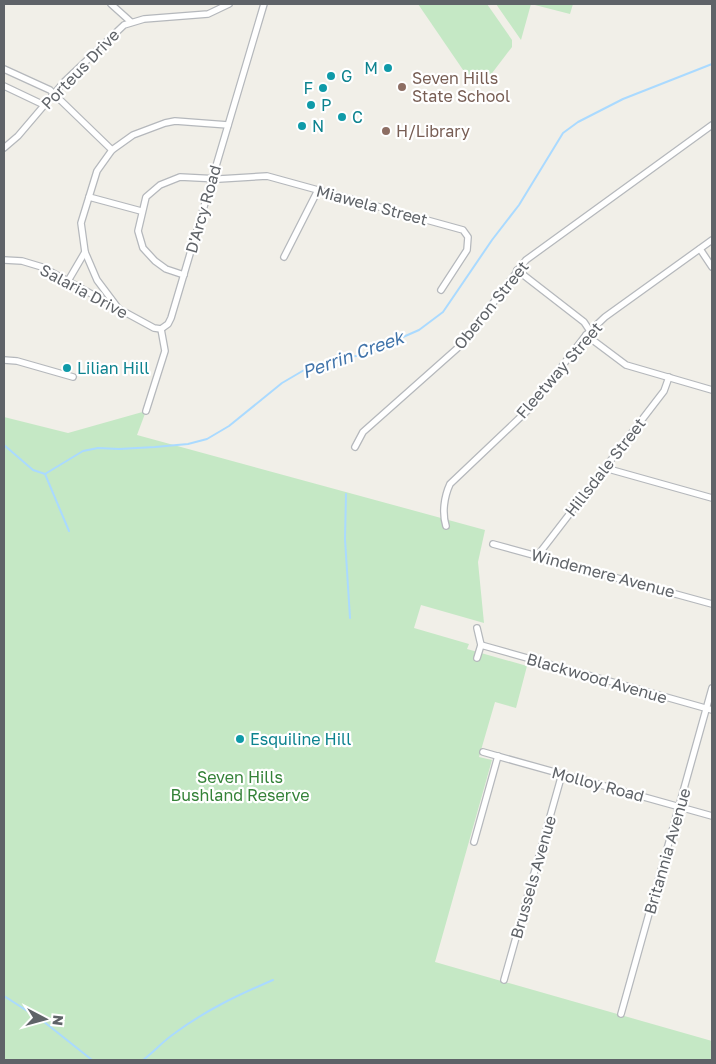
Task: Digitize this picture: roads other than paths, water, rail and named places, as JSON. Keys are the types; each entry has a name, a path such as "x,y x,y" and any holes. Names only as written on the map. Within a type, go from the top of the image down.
{"street":[{"path":"111,4 132,22"},
{"name":"Porteus Drive","path":"4,148 18,136 54,93 116,31 132,22 208,14 229,4"},
{"name":"D'Arcy Road","path":"162,329 171,318 264,4"},
{"path":"4,69 38,83 54,93 112,150"},
{"path":"4,86 44,105"},
{"path":"120,310 97,280 85,252 80,228 97,171 112,150 133,135 165,123 175,121 228,125"},
{"name":"Oberon Street","path":"355,447 363,432 461,345 517,270 533,254 712,124"},
{"name":"Miawela Street","path":"141,212 146,197 160,185 180,176 212,179 266,176 466,232 469,242 467,250 442,290"},
{"path":"284,257 318,190"},
{"path":"89,197 141,212 138,231 143,248 155,262 166,269 184,276"},
{"name":"Fleetway Street","path":"446,526 444,517 446,492 450,484 530,408 588,333 605,316 712,240"},
{"path":"700,249 712,267"},
{"path":"68,281 85,252"},
{"name":"Salaria Drive","path":"4,260 32,264 68,281 154,328 162,329"},
{"path":"517,270 584,322 588,333 626,365 712,390"},
{"path":"146,411 165,351 162,329"},
{"path":"4,360 18,361 73,377"},
{"name":"Hillsdale Street","path":"538,555 664,391 669,378"},
{"path":"604,468 712,498"},
{"name":"Windemere Avenue","path":"494,544 712,604"},
{"path":"477,628 481,645 477,658"},
{"name":"Blackwood Avenue","path":"481,645 709,709"},
{"name":"Britannia Avenue","path":"621,1014 679,806 709,709 712,688"},
{"name":"Molloy Road","path":"483,752 712,816"},
{"path":"474,842 498,756"},
{"name":"Brussels Avenue","path":"504,980 562,774"}],"waterway":[{"name":"Perrin Creek","path":"4,445 33,470 45,474 83,451 98,448 119,449 188,444 207,439 229,426 282,383 311,366 331,360 362,355 419,330 443,312 492,240 519,205 563,133 578,122 623,99 712,64"},
{"path":"45,474 69,531"},
{"path":"346,494 345,539 350,618"},
{"path":"143,1060 171,1036 198,1017 235,997 273,980"},
{"path":"4,996 43,1021 92,1060"}],"place":[{"name":"M","path":"388,68"},
{"name":"G","path":"331,76"},
{"name":"Seven Hills State School","path":"402,87"},
{"name":"F","path":"323,88"},
{"name":"P","path":"311,105"},
{"name":"C","path":"342,117"},
{"name":"N","path":"302,126"},
{"name":"H/Library","path":"386,131"},
{"name":"Lilian Hill","path":"67,368"},
{"name":"Esquiline Hill","path":"240,739"}],"park label":[{"name":"Seven Hills Bushland Reserve","path":"240,786"}]}
